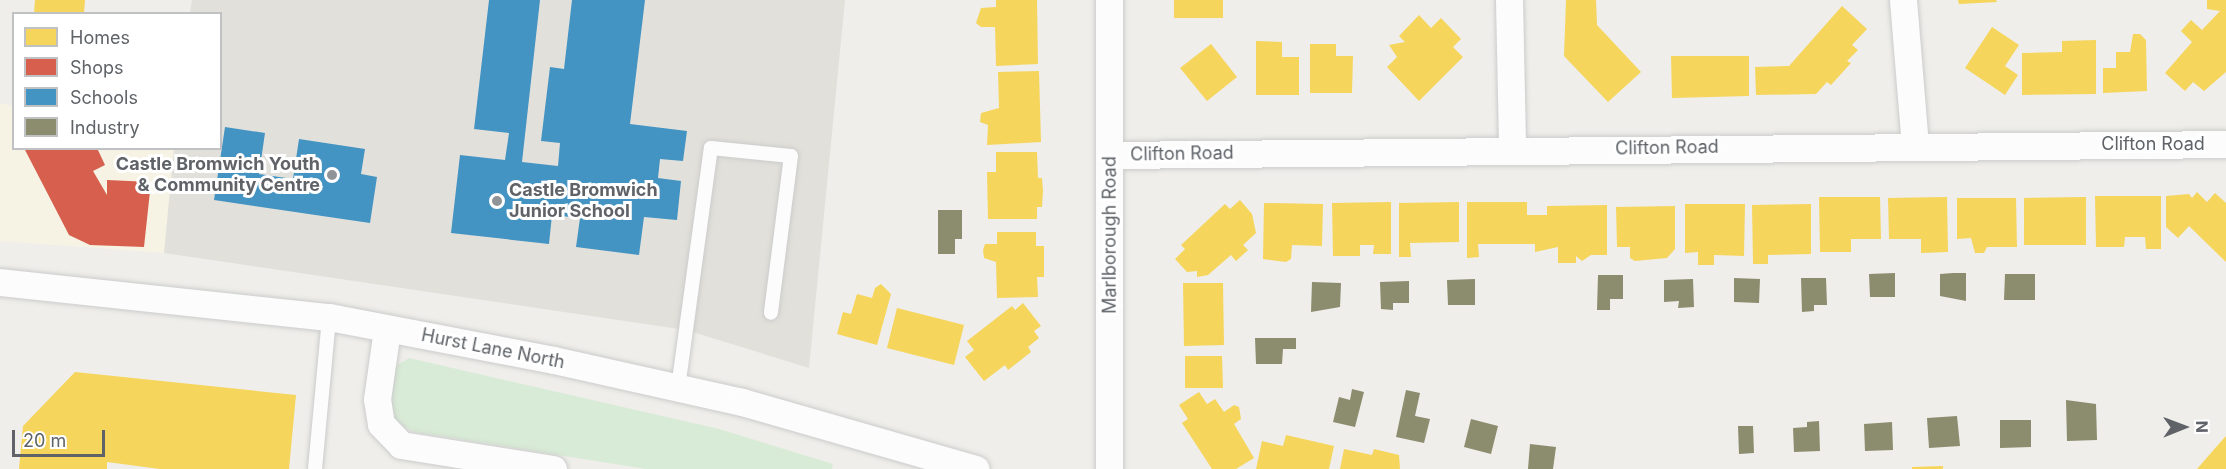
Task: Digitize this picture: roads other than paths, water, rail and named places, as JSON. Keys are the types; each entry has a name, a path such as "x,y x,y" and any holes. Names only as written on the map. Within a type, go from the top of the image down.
{"street":[{"name":"Marlborough Road","path":"1109,0 1109,469"},
{"path":"1509,0 1512,149"},
{"path":"1903,0 1915,145"},
{"name":"Clifton Road","path":"1109,155 1915,145 2226,144"},
{"name":"Hurst Lane North","path":"0,282 328,317 742,402 976,469"},
{"path":"387,329 377,399 381,424 401,445 553,469"}],"lane":[{"path":"678,388 711,148 791,156 771,314"},
{"path":"315,469 328,317"}],"place":[{"name":"Castle Bromwich Youth & Community Centre","path":"332,175"},
{"name":"Castle Bromwich Junior School","path":"497,201"}]}
